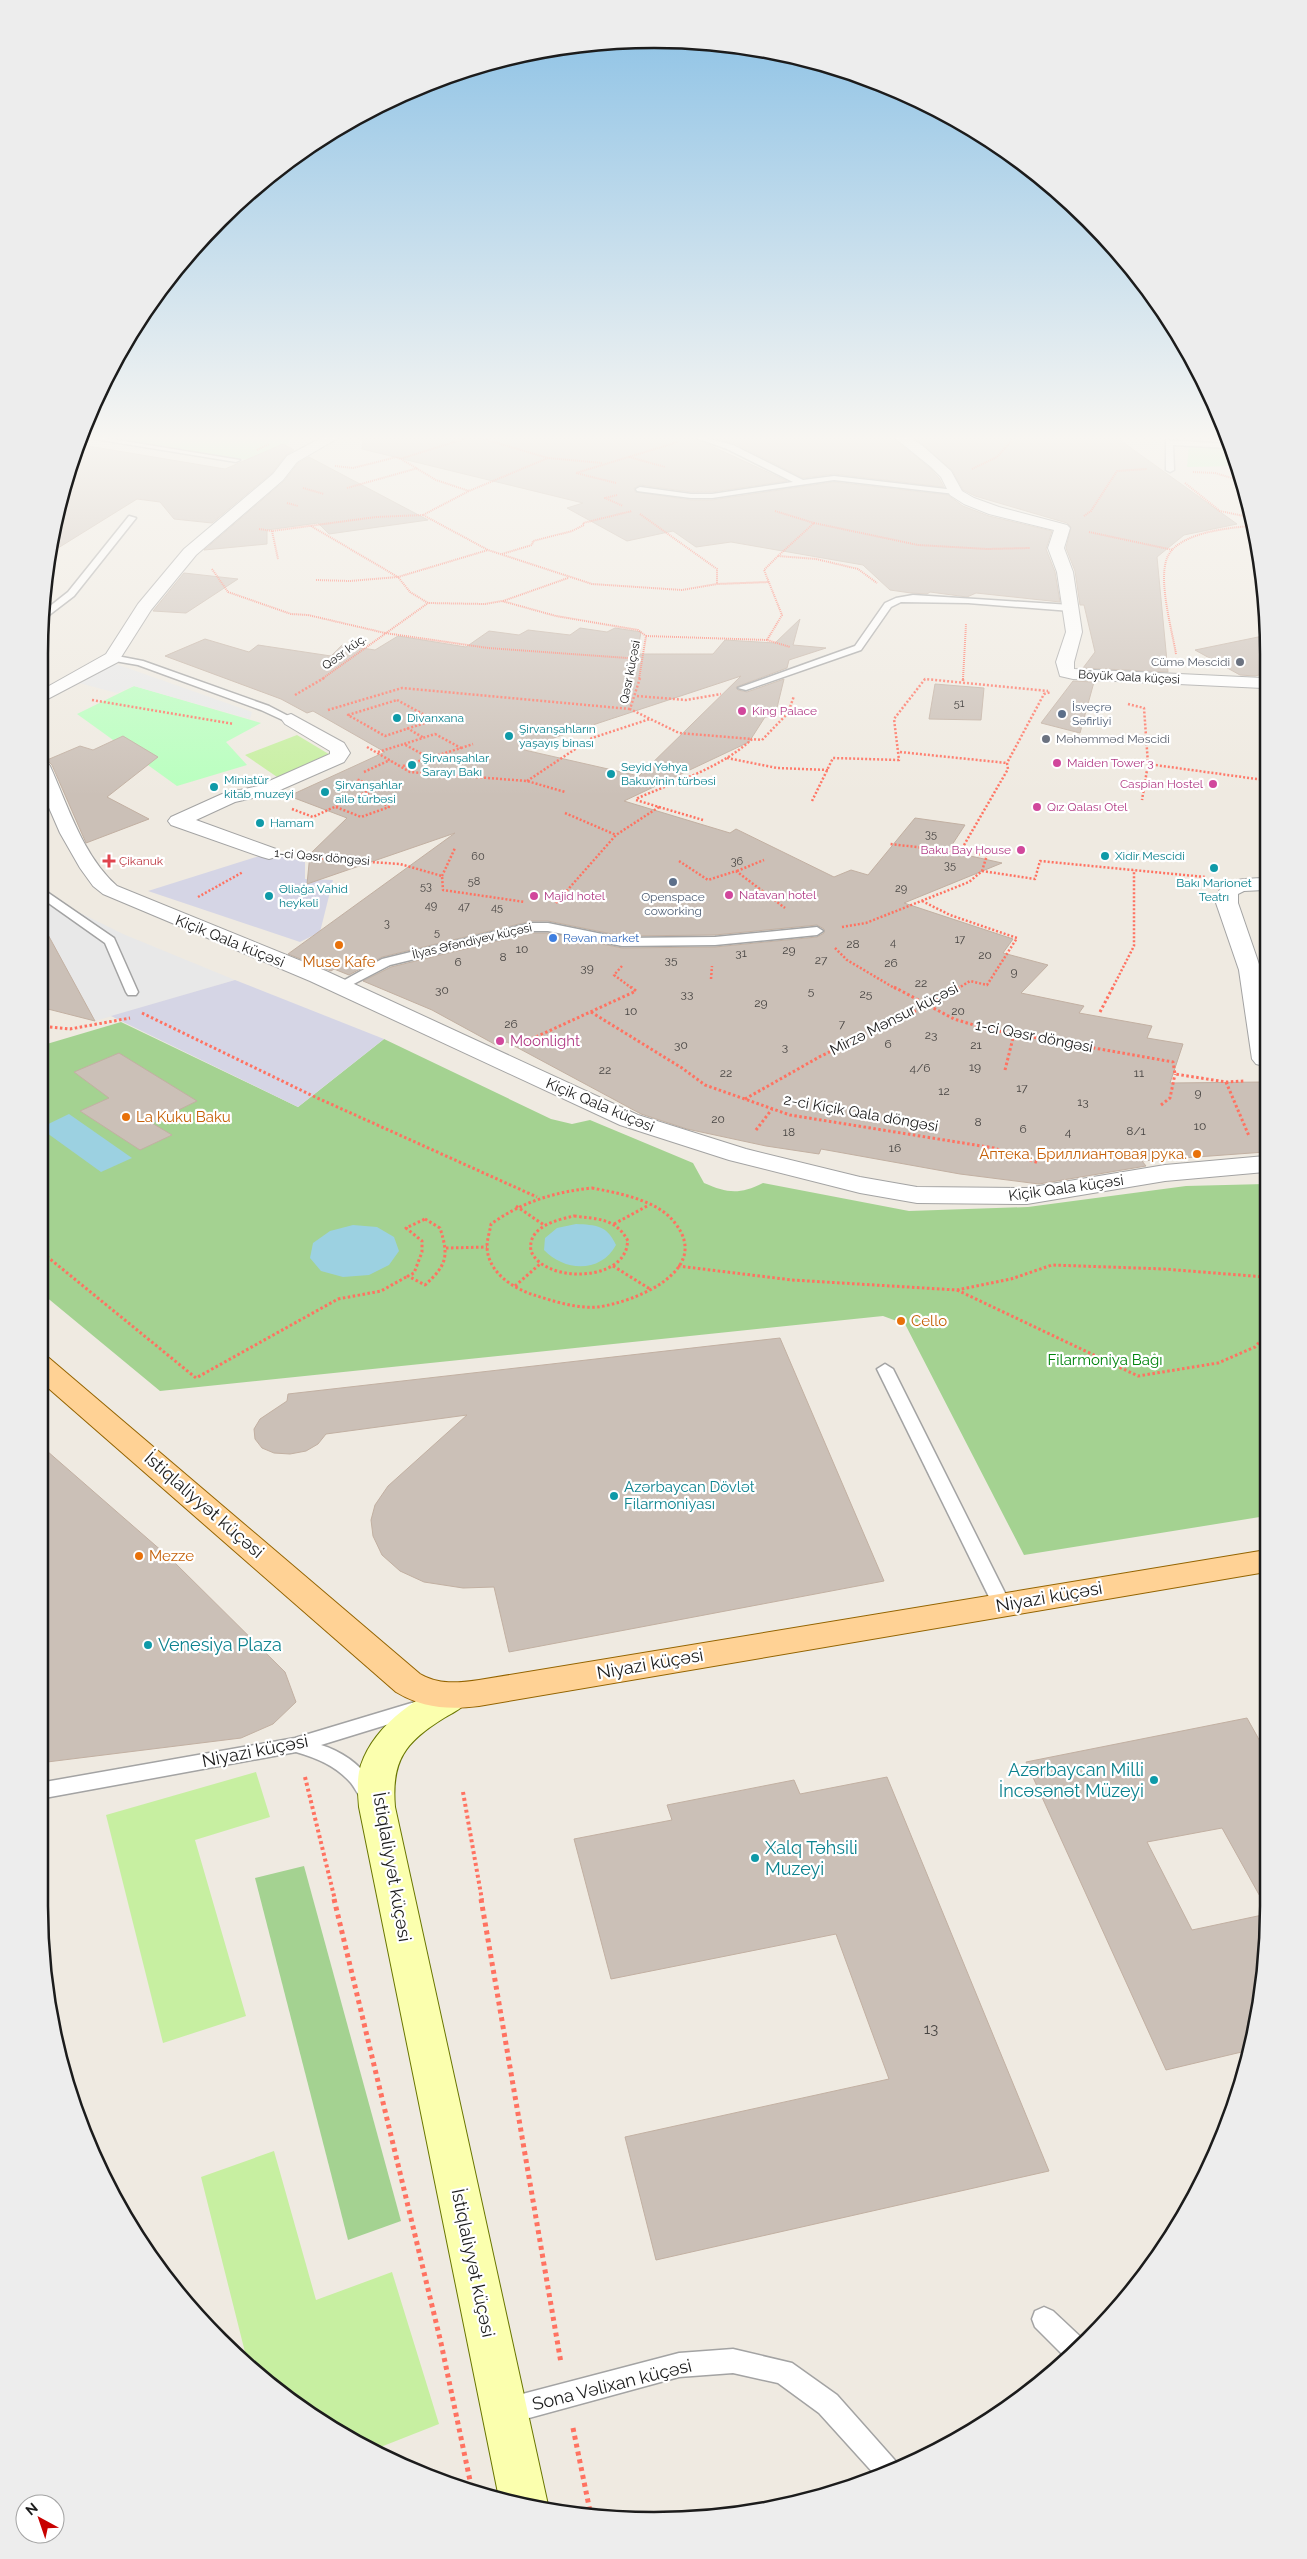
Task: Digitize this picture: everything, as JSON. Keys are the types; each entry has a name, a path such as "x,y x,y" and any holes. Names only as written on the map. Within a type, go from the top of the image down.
{"main road":[{"name":"İstiqlaliyyət küçəsi","path":"48,1372 408,1683 419,1691 434,1696 453,1697"},
{"name":"Niyazi küçəsi","path":"453,1697 1260,1562"},
{"name":"İstiqlaliyyət küçəsi","path":"453,1697 414,1721 393,1742 378,1769 377,1807 522,2497"}],"street":[{"path":"48,693 112,658 144,608 186,557"},
{"name":"Böyük Qala küçəsi","path":"1060,557 1066,572 1074,632 1065,662 1066,672 1072,674 1260,683"},
{"name":"1-ci Qəsr döngəsi","path":"269,853 178,821 229,798 264,790 327,762 341,753 338,747 291,720"},
{"name":"Kiçik Qala küçəsi","path":"48,782 96,880 110,890 340,986 582,1100 670,1135 738,1155 860,1185 917,1195 969,1197 1027,1196 1165,1173 1260,1165"},
{"path":"1260,884 1234,887 1227,893 1227,903 1250,970 1260,1034"}],"lane":[{"path":"49,612 71,594 102,557"},
{"path":"743,688 858,648 888,605 899,600 913,598 968,600 1071,608"},
{"name":"1-ci Qəsr döngəsi","path":"112,658 140,663 265,708 291,720"},
{"path":"48,897 110,941 132,992"},
{"path":"548,926 622,942 715,941 817,932"},
{"name":"İlyas Əfəndiyev küçəsi","path":"340,986 386,962 409,955 517,929 548,926"},
{"path":"885,1369 1002,1605"},
{"name":"Niyazi küçəsi","path":"48,1789 295,1745 453,1697"},
{"path":"295,1745 320,1750 333,1757 356,1776 377,1807"},
{"path":"1044,2319 1071,2345"},
{"name":"Sona Vəlixan küçəsi","path":"504,2411 679,2365 733,2361 783,2372 828,2404 884,2465"}],"path":[{"path":"199,557 216,573 228,592 237,597 291,614 308,615 386,633 488,648 641,659"},
{"path":"364,557 398,578 410,592 428,603"},
{"path":"316,580 350,581 398,578 464,557"},
{"path":"512,557 569,578 592,584 640,589 682,590 717,584 769,582"},
{"path":"701,557 717,569 717,584"},
{"path":"767,640 782,615 764,570 777,557"},
{"path":"796,557 816,559 858,569 899,600"},
{"path":"1168,557 1164,571 1180,679"},
{"path":"502,601 569,578"},
{"path":"962,681 968,600"},
{"name":"Qəsr küçəsi","path":"428,603 485,604 502,601 556,616 638,630 646,636 641,659 637,696 630,709 679,733 752,739"},
{"name":"Qəsr küç.","path":"265,708 309,688 428,603"},
{"path":"646,636 767,640 792,647 818,662"},
{"path":"703,820 636,800 726,758 744,748 752,739 762,740 788,712 798,687 796,682 780,675"},
{"path":"812,801 833,758 899,760 900,752 894,719 925,679 1053,691 1044,694 1007,763 1008,769 960,852"},
{"path":"48,695 242,726 261,726 291,720 402,688 630,709"},
{"path":"637,696 695,700 743,688"},
{"path":"397,700 434,720 407,728 385,736 348,715 397,700"},
{"path":"1124,704 1144,708 1148,764 1142,800"},
{"path":"527,781 592,738 650,720"},
{"path":"407,728 424,738"},
{"path":"377,752 435,734 461,748"},
{"path":"363,744 410,772 527,781 565,792"},
{"path":"404,744 429,758"},
{"path":"402,767 473,744"},
{"path":"900,752 1007,763"},
{"path":"726,758 757,767 790,771 828,770"},
{"path":"288,807 313,817 336,807 377,787 351,777 390,759"},
{"path":"1148,764 1260,779"},
{"path":"336,807 360,817 389,807 365,793"},
{"name":"İlyas Əfəndiyev küçəsi","path":"548,926 554,906 616,835 659,807"},
{"path":"565,813 616,835"},
{"path":"817,932 866,923 969,882 982,871 987,855 890,844"},
{"path":"455,848 442,876 443,890 554,906"},
{"path":"165,914 223,884 269,853"},
{"name":"1-ci Qəsr döngəsi","path":"269,853 292,857 400,864 442,876"},
{"path":"679,861 708,880 764,860"},
{"path":"982,871 1035,879 1040,861 1202,877 1234,887"},
{"path":"1100,1012 1134,946 1134,870"},
{"name":"1-ci Qəsr döngəsi","path":"736,871 817,932 847,960 926,1006 954,1019 1014,1034 1173,1062 1175,1074"},
{"name":"Mirzə Mənsur küçəsi","path":"744,1099 821,1056 926,1006 970,981 987,985 1017,938 950,915 922,901"},
{"path":"492,1057 636,991 614,975 642,942"},
{"path":"132,992 143,1015"},
{"name":"2-ci Kiçik Qala döngəsi","path":"591,1012 682,1068 705,1085 744,1099 790,1115 994,1148 1050,1167 1082,1187"},
{"path":"48,1027 70,1029 143,1015 344,1110 537,1197"},
{"path":"1005,1070 1014,1034"},
{"path":"1161,1105 1170,1098 1175,1074 1226,1082 1246,1081"},
{"path":"1226,1082 1260,1158"},
{"path":"592,1188 626,1195 649,1205 675,1222 685,1242 686,1256 672,1276 636,1298 596,1307 560,1303 515,1286 494,1269 486,1247 491,1224 516,1206 537,1197 560,1191 592,1188"},
{"path":"614,1224 649,1205"},
{"path":"516,1206 544,1225"},
{"path":"574,1216 590,1216 614,1224 626,1234 629,1244 627,1254 619,1263 591,1274 574,1275 559,1272 540,1264 530,1251 530,1242 535,1233 544,1225 574,1216"},
{"path":"48,1257 196,1378 338,1299 381,1291 408,1276 414,1273 422,1252 422,1241 406,1228 425,1219 440,1228 446,1248 440,1271 426,1285 408,1276"},
{"path":"446,1248 486,1247"},
{"path":"515,1286 540,1264"},
{"path":"678,1266 792,1280 957,1290 1011,1279 1052,1265 1164,1269 1260,1277"},
{"path":"612,1266 650,1289"},
{"path":"957,1290 1138,1376 1218,1363 1255,1346 1260,1341"},
{"path":"304,1771 441,2343 470,2483"},
{"path":"463,1792 566,2395 589,2508"}],"green space":[{"path":"134,686 261,723 226,742 247,765 177,786 77,714"},
{"path":"297,735 332,756 280,779 245,755"},
{"name":"Filarmoniya Bağı","path":"121,1022 298,1107 384,1039 551,1119 572,1124 590,1120 693,1163 704,1183 726,1191 740,1191 763,1183 909,1211 1028,1207 1186,1186 1260,1184 1260,1517 1024,1555 905,1324 883,1316 160,1391 48,1298 48,1044"},
{"path":"256,1772 270,1817 195,1840 246,2016 163,2043 106,1815"},
{"path":"304,1866 401,2221 348,2240 255,1878"},
{"path":"274,2151 316,2300 392,2272 439,2424 381,2447 317,2409 285,2386 245,2353 201,2177"}],"shaded area":[{"path":"116,664 252,712 250,719 134,686 117,693 79,683"},
{"path":"269,853 305,862 305,879 333,880 320,932 300,942 148,891"},
{"path":"48,897 123,934 235,980 95,1021 48,936"},
{"path":"235,980 384,1039 298,1107 111,1016"}],"water":[{"path":"69,1114 132,1158 101,1172 48,1134 48,1124"},
{"path":"576,1224 600,1227 609,1233 616,1245 601,1261 592,1265 582,1266 562,1262 544,1250 545,1238 557,1228"},
{"path":"353,1225 377,1227 394,1237 399,1251 389,1265 369,1275 343,1277 321,1271 310,1258 313,1243 330,1231"}],"building":[{"path":"819,557 1049,557 1055,572 1060,602 976,593 967,597 930,592 927,594 890,590 863,565"},
{"path":"1070,557 1157,557 1168,672 1083,668 1095,652 1084,605 1080,605 1075,571"},
{"path":"184,573 238,579 186,613 153,611"},
{"path":"800,619 793,645 826,648 789,660 787,668 736,687 738,690 747,692 784,679 775,716 765,717 749,742 624,801 730,833 736,829 834,877 851,870 868,875 915,818 965,825 948,851 1002,863 904,903 1013,939 1003,953 1048,965 1021,993 1084,1006 1079,1013 1152,1026 1147,1038 1183,1044 1170,1083 1260,1082 1260,1152 1142,1161 1146,1166 1039,1184 960,1174 821,1149 819,1154 766,1146 687,1129 641,1114 507,1042 498,1046 432,1010 363,981 391,967 531,933 548,933 622,948 715,947 817,937 824,933 824,929 817,925 715,935 622,936 548,921 531,921 382,957 349,975 334,969 331,971 288,954 455,833 307,884 310,854 347,818 289,796 385,752 313,711 307,713 281,699 165,656 205,639 249,652 258,645 331,656 342,645 375,650 398,636 466,647 489,631 519,635 528,630 570,635 580,628 607,632 615,628 641,632 637,654 713,654 725,640 775,643","holes":["741,676 639,776 520,749"]},
{"name":"Cümə Məscidi","path":"1259,637 1260,675 1240,675 1195,650"},
{"path":"1073,681 1094,682 1080,733 1041,723"},
{"path":"935,684 984,688 981,720 929,719"},
{"path":"123,736 158,757 107,797 149,819 86,843 48,760 80,746 93,750"},
{"path":"48,935 95,1021 48,1009"},
{"path":"119,1053 197,1101 152,1123 172,1135 140,1150 80,1111 109,1098 74,1072"},
{"name":"Azərbaycan Dövlət Filarmoniyası","path":"780,1338 884,1581 509,1652 494,1587 463,1588 424,1582 400,1571 382,1555 373,1536 371,1520 375,1505 388,1486 467,1415 326,1434 318,1444 306,1451 290,1454 274,1453 262,1448 255,1439 254,1429 260,1419 287,1401 288,1394"},
{"name":"Venesiya Plaza","path":"48,1452 171,1559 285,1672 296,1702 273,1724 241,1738 48,1762"},
{"path":"1247,1718 1260,1741 1260,1896 1222,1828 1147,1842 1192,1930 1260,1916 1254,1985 1241,2052 1166,2070 1026,1762"},
{"path":"887,1777 1049,2171 656,2260 625,2137 889,2079 836,1934 611,1979 574,1839 672,1820 667,1805 794,1780 800,1794"}],"place":[{"name":"Cümə Məscidi","path":"1240,662"},
{"name":"King Palace","path":"742,711"},
{"name":"İsveçrə Səfirliyi","path":"1062,714"},
{"name":"Divanxana","path":"397,718"},
{"name":"Şirvanşahların yaşayış binası","path":"509,736"},
{"name":"Məhəmməd Məscidi","path":"1046,739"},
{"name":"Maiden Tower 3","path":"1057,763"},
{"name":"Şirvanşahlar Sarayı Bakı","path":"412,765"},
{"name":"Seyid Yəhya Bakuvinin türbəsi","path":"611,774"},
{"name":"Caspian Hostel","path":"1213,784"},
{"name":"Miniatür kitab muzeyi","path":"214,787"},
{"name":"Şirvanşahlar ailə türbəsi","path":"325,792"},
{"name":"Qız Qalası Otel","path":"1037,807"},
{"name":"Hamam","path":"260,823"},
{"name":"Baku Bay House","path":"1021,850"},
{"name":"Xidir Mescidi","path":"1105,856"},
{"name":"Çikanuk","path":"109,861"},
{"name":"Bakı Marionet Teatrı","path":"1214,868"},
{"name":"Openspace coworking","path":"673,882"},
{"name":"Natavan hotel","path":"729,895"},
{"name":"Əliağa Vahid heykəli","path":"269,896"},
{"name":"Majid hotel","path":"534,896"},
{"name":"Rəvan market","path":"553,938"},
{"name":"Muse Kafe","path":"339,945"},
{"name":"Moonlight","path":"500,1041"},
{"name":"La Kuku Baku","path":"126,1117"},
{"name":"Аптека. Бриллиантовая рука.","path":"1197,1154"},
{"name":"Cello","path":"901,1321"},
{"name":"Azərbaycan Dövlət Filarmoniyası","path":"614,1496"},
{"name":"Mezze","path":"139,1556"},
{"name":"Venesiya Plaza","path":"148,1645"},
{"name":"Azərbaycan Milli İncəsənət Müzeyi","path":"1154,1780"},
{"name":"Xalq Təhsili Muzeyi","path":"755,1858"}]}
